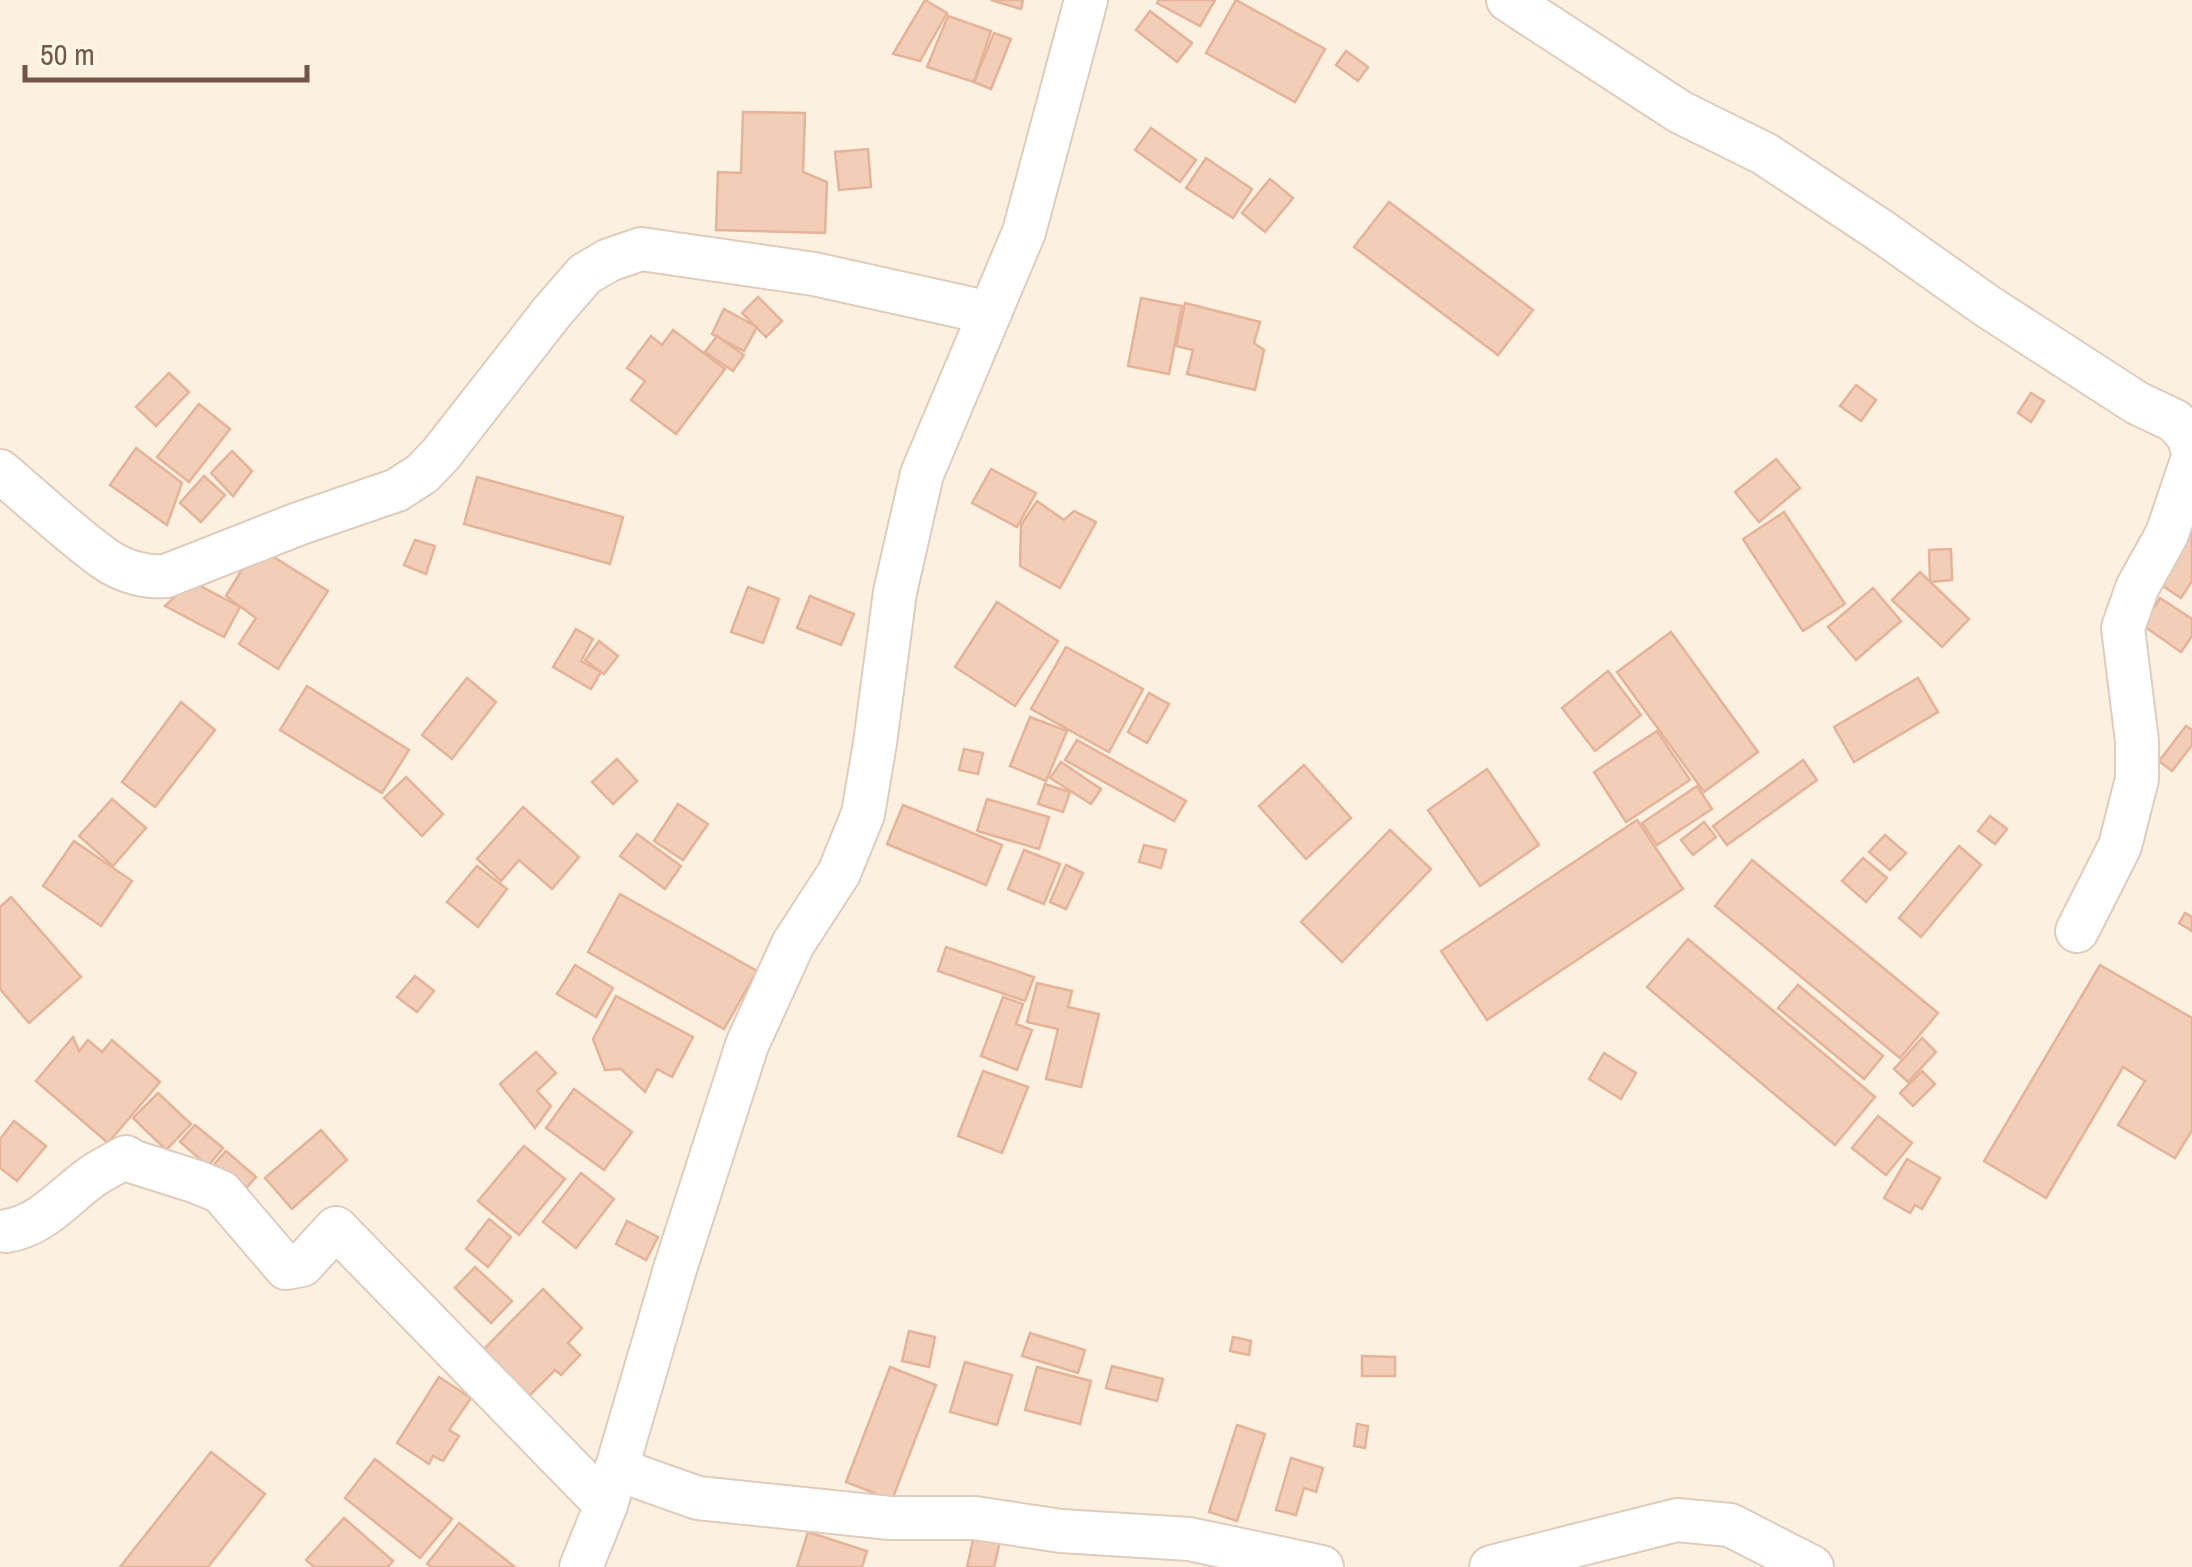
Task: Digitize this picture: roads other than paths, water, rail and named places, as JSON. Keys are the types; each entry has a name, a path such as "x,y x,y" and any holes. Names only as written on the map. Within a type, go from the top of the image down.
{"street":[{"path":"581,1567 611,1487 746,1046 792,944 839,872 863,814 895,592 922,474 1024,232 1086,0"},
{"path":"1508,0 1680,112 1764,154 2137,404 2174,421 2191,446 2167,534 2138,588 2124,628 2137,740 2136,778 2120,846 2077,931"},
{"path":"0,470 108,561 142,575 166,576 397,490 423,473 585,274 642,248 814,274 990,314"},
{"path":"6,1231 42,1218 92,1176 126,1157 221,1192 286,1268 302,1265 336,1228 611,1487 890,1518 975,1518 1061,1531 1189,1539 1322,1567"},
{"path":"1490,1567 1677,1520 1730,1526 1812,1567"}]}
